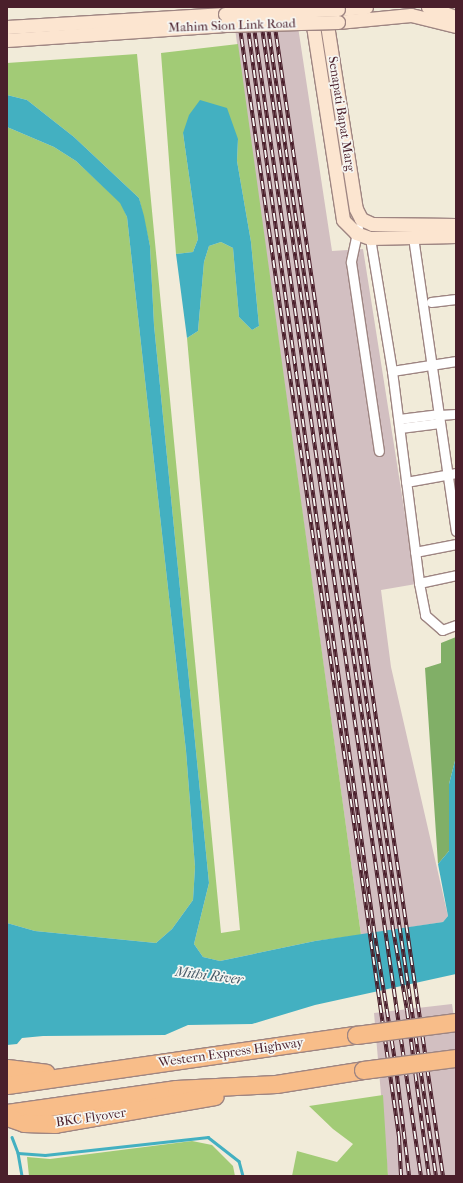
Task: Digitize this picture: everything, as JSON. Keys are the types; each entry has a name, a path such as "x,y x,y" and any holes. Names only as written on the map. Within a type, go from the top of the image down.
{"highway":[{"name":"Western Express Highway","path":"8,1080 69,1076 456,1022"},
{"path":"7,1113 176,1089 276,1084 363,1070 456,1058"},
{"name":"BKC Flyover","path":"7,1117 24,1123 55,1124 175,1104 276,1084"}],"main road":[{"name":"Senapati Bapat Marg","path":"310,7 343,220 356,233"},
{"name":"Senapati Bapat Marg","path":"324,7 356,209 361,219"},
{"name":"Mahim Sion Link Road","path":"353,14 366,7"},
{"path":"428,7 456,17"},
{"name":"Mahim Sion Link Road","path":"161,23 182,12 225,20"},
{"name":"Mahim Sion Link Road","path":"7,40 161,23 338,16 353,14 411,15 456,26"},
{"name":"Mahim Sion Link Road","path":"7,26 124,27"},
{"path":"361,219 372,224 456,225"},
{"path":"356,233 370,238 456,236"}],"street":[{"path":"361,219 356,233 350,262 379,451"},
{"path":"413,237 433,364 446,474 456,532"},
{"path":"370,238 392,371 419,583 425,615 442,630 456,626"},
{"path":"431,302 456,299"},
{"path":"392,371 456,361"},
{"path":"399,424 456,414"},
{"path":"406,482 456,473"},
{"path":"415,552 456,544"},
{"path":"419,583 456,575"}],"shaded area":[{"path":"232,7 295,7 332,251 363,249 416,584 381,590 391,667 448,916 443,922 361,935"},
{"path":"452,1004 456,1031 456,1176 388,1176 374,1013"}],"green space":[{"path":"238,44 361,935 315,941 220,961 203,957 194,944 209,883 154,325 150,246 139,198 74,137 27,100 7,95 7,63 137,54 221,933 240,930 187,338 198,331 204,262 209,246 221,242 233,248 239,317 252,330 259,326 251,242 237,161 238,139 183,133 198,239 193,252 176,254 161,53"},
{"path":"7,127 54,147 76,161 121,203 127,217 186,751 195,867 193,900 172,929 156,943 35,931 7,923"},
{"path":"456,637 456,757 449,784 449,851 438,864 425,668 441,663 441,643"},
{"path":"383,1095 388,1176 292,1176 297,1151 337,1162 353,1144 333,1129 309,1106"},
{"path":"192,1141 212,1145 233,1166 235,1176 29,1176 27,1157 50,1159"}],"water":[{"name":"Mithi River","path":"7,95 27,100 74,137 139,198 144,216 150,246 154,325 209,883 194,944 203,957 220,961 315,941 443,922 448,916 438,864 449,851 449,784 456,757 456,974 315,1005 252,1024 188,1025 165,1035 43,1036 22,1038 17,1044 7,1045 7,923 35,931 156,943 172,929 193,900 195,867 186,751 127,217 120,203 76,161 54,147 7,127"},
{"path":"200,100 227,108 238,139 237,161 251,242 259,326 252,330 239,317 233,248 221,242 209,246 204,262 198,331 187,338 176,254 193,252 198,239 183,133 189,115"}],"waterway":[{"path":"12,1137 18,1153 45,1155 208,1137 239,1161 243,1176"},
{"path":"18,1153 22,1176"}],"railway":[{"path":"237,7 399,1137 401,1176"},
{"path":"245,7 374,930 396,1068 409,1176"},
{"path":"251,7 421,1176"},
{"path":"259,7 393,929 407,1010 429,1176"},
{"path":"265,7 436,1176"},
{"path":"272,7 443,1176"}]}
